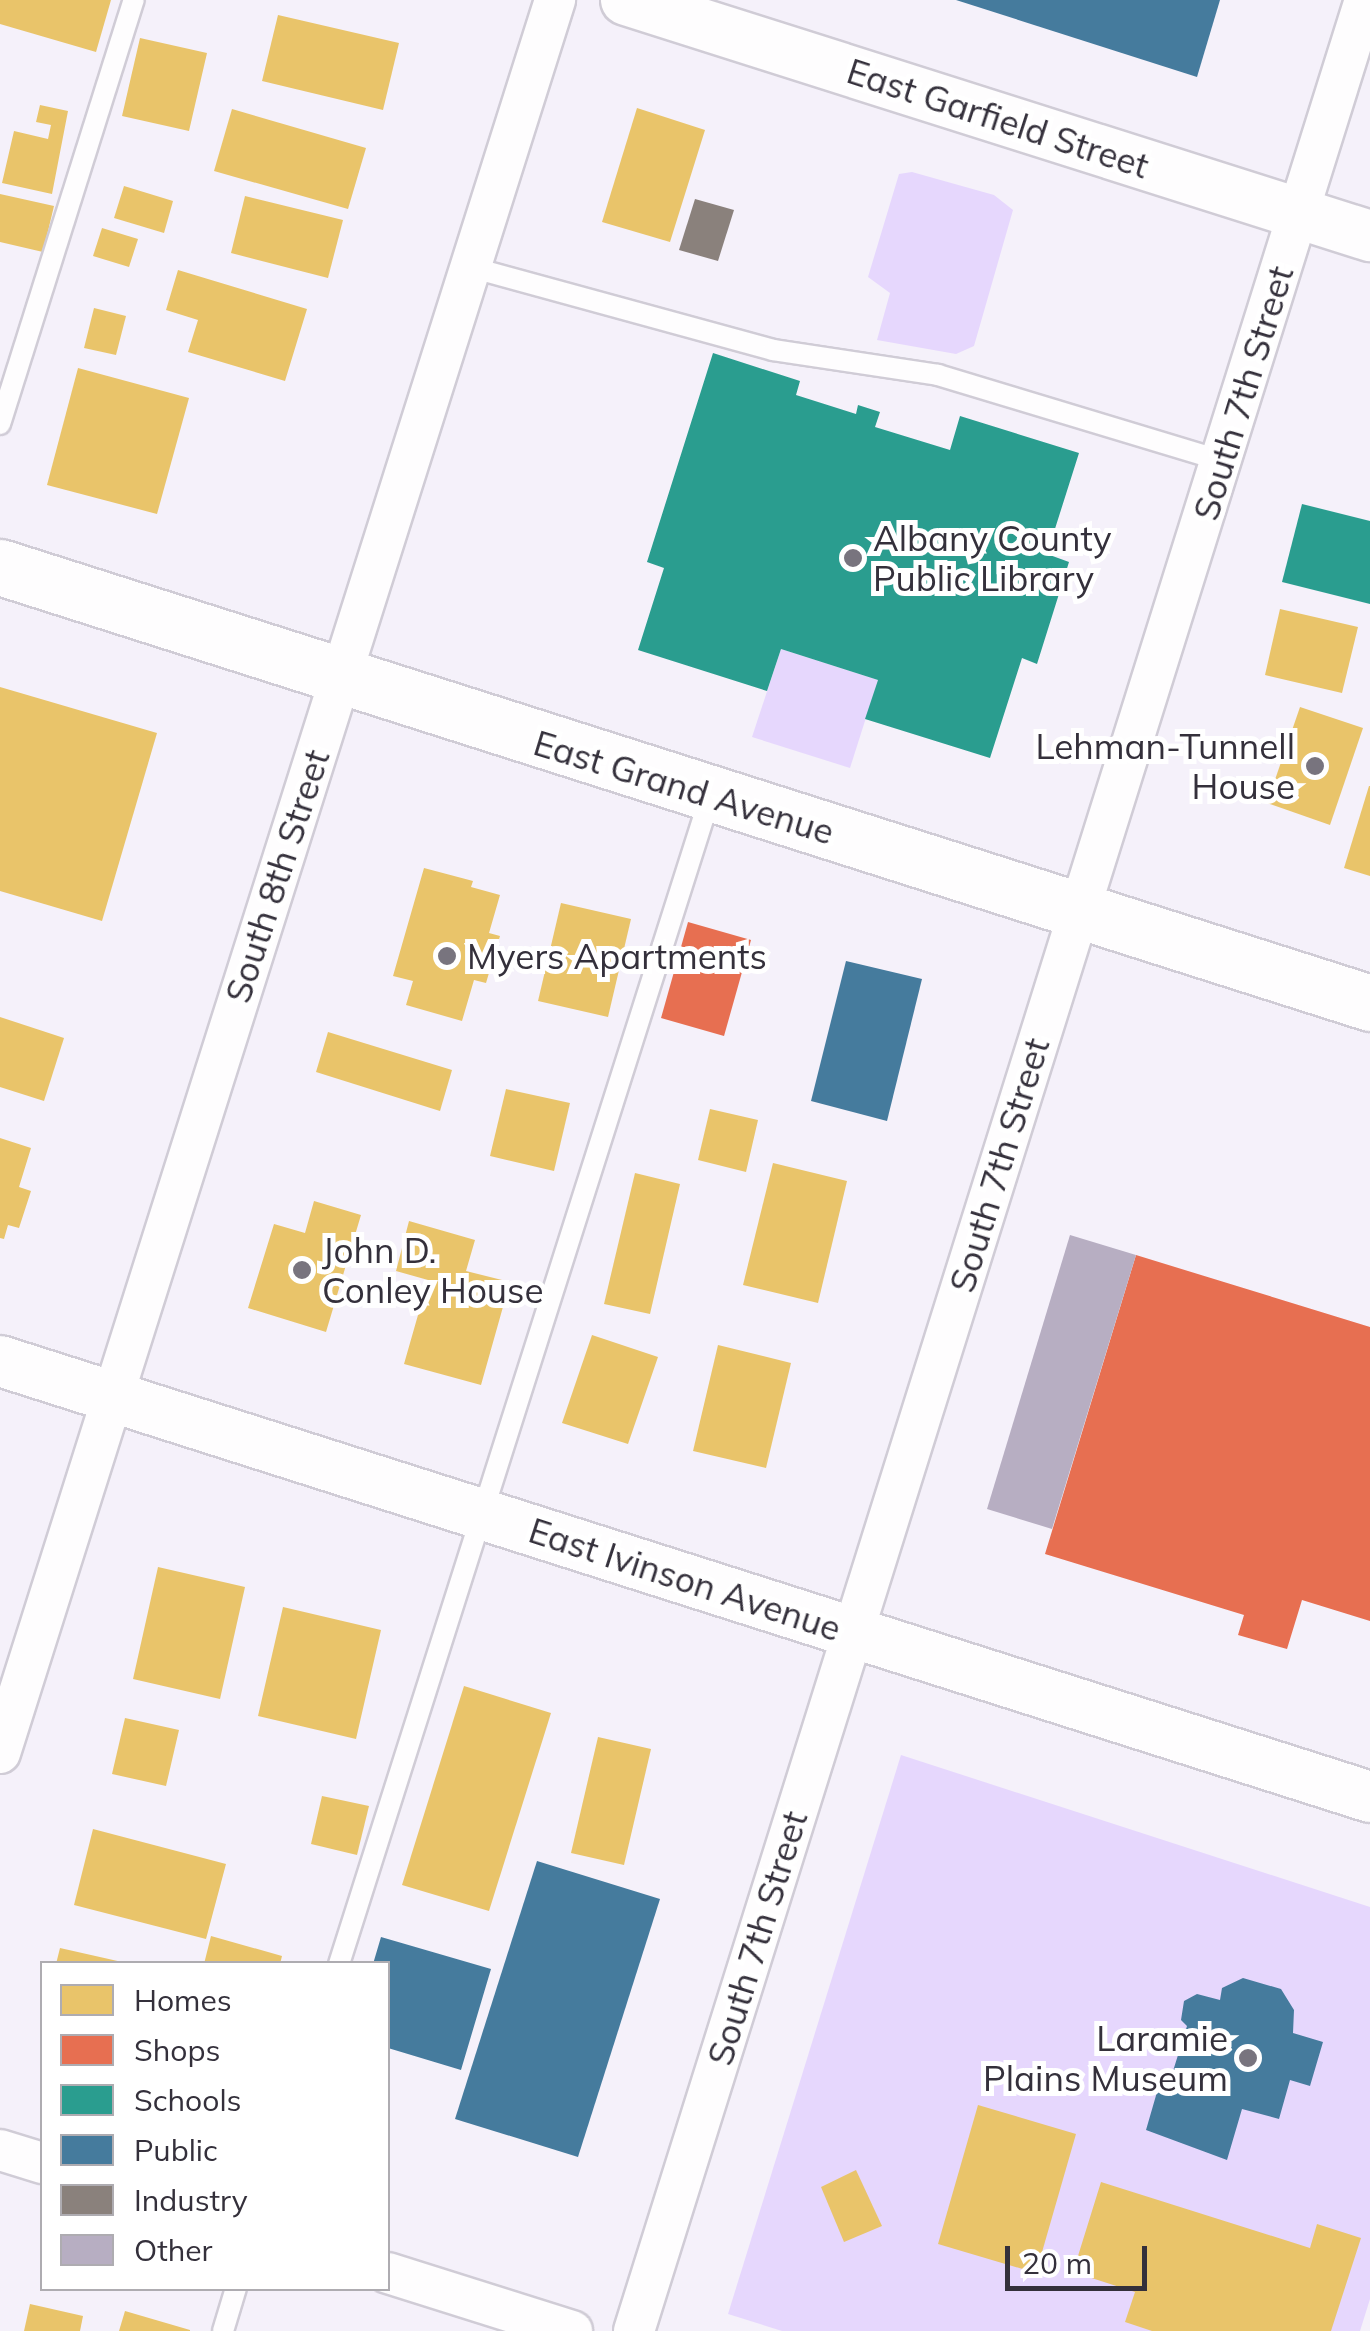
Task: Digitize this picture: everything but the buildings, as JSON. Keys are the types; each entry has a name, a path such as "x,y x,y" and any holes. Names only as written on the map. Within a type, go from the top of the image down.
{"main road":[{"name":"East Grand Avenue","path":"0,567 340,679 1370,1003"}],"street":[{"name":"South 8th Street","path":"0,1753 555,0"},
{"name":"East Garfield Street","path":"626,0 1370,236"},
{"name":"South 7th Street","path":"634,2331 1366,0"},
{"name":"East Ivinson Avenue","path":"0,1361 1370,1797"},
{"path":"0,2150 40,2162"},
{"path":"390,2273 572,2331"}],"lane":[{"path":"0,424 134,0"},
{"path":"470,267 773,350 938,376 1222,461"},
{"path":"339,1961 710,795"},
{"path":"223,2331 235,2291"}],"shaded area":[{"path":"912,172 994,195 1013,210 974,346 956,354 877,340 890,293 868,277 899,174"},
{"path":"781,649 878,680 850,768 752,737"},
{"path":"901,1755 1370,1907 1370,2299 1360,2331 782,2331 728,2314"}],"place":[{"name":"Albany County Public Library","path":"853,558"},
{"name":"Lehman-Tunnell House","path":"1315,766"},
{"name":"Myers Apartments","path":"447,956"},
{"name":"John D. Conley House","path":"302,1270"},
{"name":"Laramie Plains Museum","path":"1248,2058"}]}
